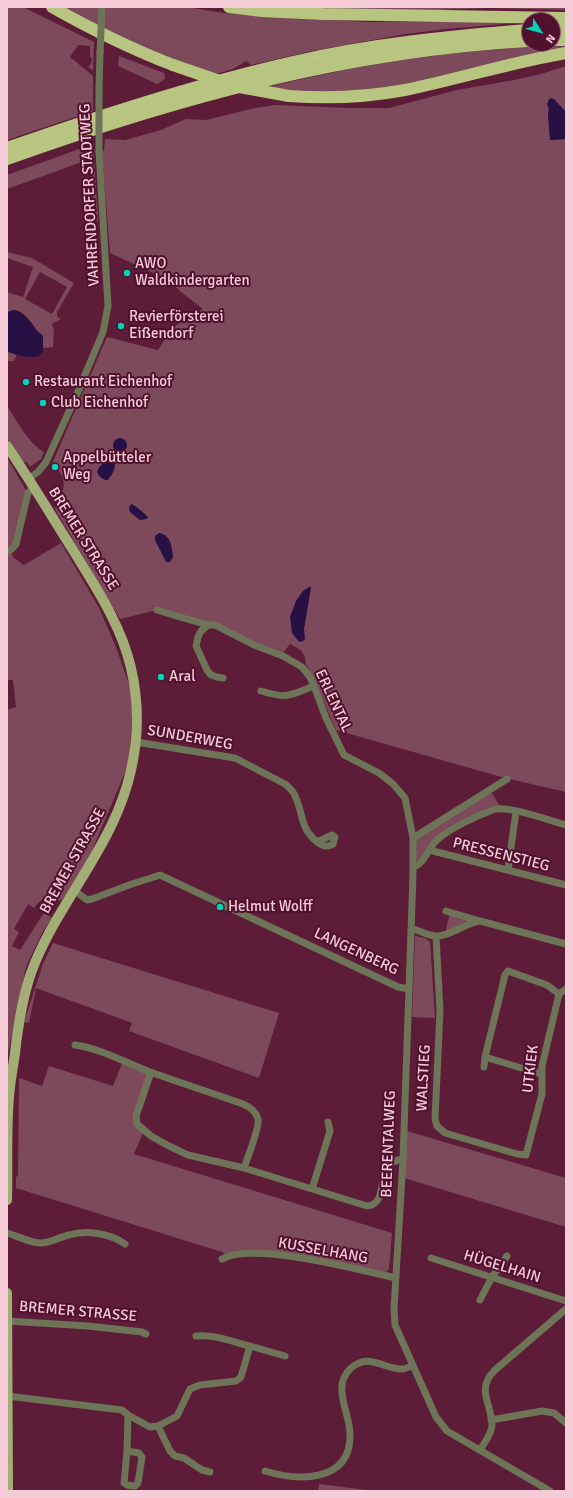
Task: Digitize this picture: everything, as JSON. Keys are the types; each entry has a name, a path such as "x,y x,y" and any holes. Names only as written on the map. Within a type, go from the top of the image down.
{"highway":[{"path":"52,7 93,30 140,52 173,65 234,86 289,96 321,98 355,96 403,90 512,64 566,53"},
{"path":"229,7 277,12 322,14 566,18"},
{"path":"7,148 147,101 294,62 431,38 521,31"},
{"path":"7,159 148,112 215,93 305,71 379,56 486,43 521,41"}],"main road":[{"name":"BREMER STRASSE","path":"7,446 99,592 116,625 125,649 134,688 137,711 136,742 132,770 123,798 103,843 42,946 24,995 17,1031 9,1098 7,1200"},
{"name":"BREMER STRASSE","path":"7,1293 8,1491"}],"street":[{"name":"VAHRENDORFER STADTWEG","path":"31,483 46,462 104,332 108,306 99,151 99,88 102,7"},
{"path":"7,552 16,544 31,483"},
{"name":"ERLENTAL","path":"157,610 208,625 215,625 254,645 296,662 302,667 310,677 326,718 344,755 378,773 393,784 405,798 413,838"},
{"path":"208,625 198,637 196,646 207,670 211,675 223,678"},
{"path":"261,691 279,696 289,696 314,686"},
{"name":"SUNDERWEG","path":"136,742 235,758 285,784 291,788 296,798 308,834 317,842"},
{"path":"413,838 507,779"},
{"path":"413,866 421,863 438,839 447,832 491,810 501,808 516,811 566,825"},
{"path":"508,870 516,811"},
{"name":"BEERENTALWEG","path":"413,838 403,1159 394,1309 395,1324 436,1417 443,1427 550,1491"},
{"name":"PRESSENSTIEG","path":"429,850 566,885"},
{"name":"LANGENBERG","path":"74,890 87,900 160,875 392,984 409,989"},
{"path":"446,911 566,944"},
{"path":"411,928 436,936 480,921"},
{"name":"WALSTIEG","path":"436,936 440,1011 435,1109 436,1123 439,1129 445,1133 516,1154 526,1155"},
{"path":"484,1067 485,1057 505,975 508,971 546,985 559,994 566,989"},
{"name":"UTKIEK","path":"526,1155 542,1094 541,1072 559,994"},
{"path":"75,1046 82,1046 94,1050 151,1072 243,1104 253,1110 258,1118 258,1126 244,1168"},
{"path":"485,1057 538,1073 541,1072"},
{"path":"151,1072 139,1106 136,1121 138,1126 147,1134 181,1152 211,1161 244,1168 364,1206 373,1205 376,1203 379,1199 388,1166 394,1161 403,1159"},
{"path":"312,1189 330,1131 328,1122"},
{"path":"7,1233 39,1243 47,1243 69,1234 86,1232 119,1240 124,1244"},
{"name":"KUSSELHANG","path":"222,1259 228,1256 253,1254 289,1256 396,1278"},
{"path":"480,1300 492,1277 507,1256"},
{"name":"HÜGELHAIN","path":"431,1258 566,1301"},
{"path":"480,1450 491,1430 491,1420 485,1392 487,1382 491,1374 566,1309"},
{"name":"BREMER STRASSE","path":"7,1321 88,1326 142,1332 146,1334"},
{"path":"196,1336 203,1335 220,1338 285,1356"},
{"path":"7,1396 122,1410 150,1427 158,1426 177,1416 190,1389 200,1385 236,1381 241,1377 250,1346"},
{"path":"265,1471 289,1476 307,1477 322,1475 332,1470 345,1456 350,1440 349,1422 342,1397 342,1383 347,1372 356,1365 369,1361 380,1362 399,1369 405,1369 413,1365"},
{"path":"491,1420 545,1411 554,1413 566,1423"},
{"path":"127,1451 139,1453 142,1457 138,1483 135,1486 124,1483 128,1415"},
{"path":"158,1426 170,1451 175,1456 184,1458 202,1470 210,1472"}],"shaded area":[{"path":"7,7 23,7 94,42 93,70 88,67 91,64 92,58 90,57 90,46 78,45 70,57 93,76 93,111 7,140"},
{"path":"59,7 186,7 224,13 300,19 371,22 515,21 515,23 406,34 312,51 251,65 246,61 233,69 216,74 157,55"},
{"path":"272,7 566,7 566,10 490,8 388,12"},
{"path":"561,46 566,46 566,49 561,50"},
{"path":"521,48 521,52 552,52 376,90 311,93 268,87 305,78 379,64 416,58"},
{"path":"119,56 164,73 165,79 157,84 118,66"},
{"path":"566,66 566,113 547,103 549,109 550,140 566,139 566,792 505,778 336,730 315,680 306,665 305,657 301,650 290,644 283,653 202,624 157,610 120,619 55,509 61,497 64,485 58,469 52,464 107,337 158,350 172,328 203,309 181,292 169,280 110,253 102,153 104,150 105,139 125,140 161,130 186,119 206,120 255,108 276,105 389,108 457,90 541,74","holes":["131,504 135,506 146,515 130,512","311,587 304,629 303,591"]},
{"path":"552,98 566,112 566,139 550,140 549,109 547,104 549,99"},
{"path":"93,144 98,220 95,221 90,159 7,189 7,175"},
{"path":"7,252 32,258 74,283 57,312 57,317 61,319 52,324 54,331 53,347 43,348 43,336 35,329 32,323 7,312 7,292 23,297 33,267 7,258","holes":["40,272 67,287 52,314 25,299"]},
{"path":"14,310 23,314 43,336 43,352 39,356 23,356 7,351 7,312"},
{"path":"7,351 17,354 14,361 7,361"},
{"path":"7,406 28,437 44,452 41,459 30,467 27,462 22,462 7,438"},
{"path":"117,438 123,438 127,442 127,448 123,452 117,452 113,448 113,442"},
{"path":"7,457 29,496 18,537 10,551 14,558 24,565 61,543 99,608 116,647 133,696 129,763 88,860 62,900 54,901 46,898 34,908 28,904 14,929 19,932 12,946 20,950 43,914 46,914 52,918 42,933 26,967 7,1059 7,710 16,707 13,680 7,680"},
{"path":"109,461 115,463 114,468 108,480 105,480 100,477 97,472 102,465"},
{"path":"131,504 148,517 140,520 130,512 129,508"},
{"path":"159,533 166,536 170,542 173,557 170,562 166,562 155,540 155,536"},
{"path":"311,586 304,629 305,639 299,642 292,633 290,617 296,601 303,591"},
{"path":"490,790 501,808 447,832 421,863 416,860 413,838"},
{"path":"450,912 469,918 467,925 445,934"},
{"path":"415,936 425,938 430,942 435,1018 412,1017"},
{"path":"53,943 279,1013 259,1078 129,1031 132,1023 36,988 29,1023 24,1022 43,964"},
{"path":"123,1061 151,1072 136,1116 144,1131 134,1154 392,1233 389,1269 383,1275 289,1256 228,1256 222,1252 16,1188 16,1177 18,1176 19,1078 42,1086 49,1066 113,1086"},
{"path":"407,1131 566,1178 566,1227 404,1178"},
{"path":"319,1484 375,1491 318,1491"}],"place":[{"name":"AWO Waldkindergarten","path":"127,273"},
{"name":"Revierförsterei Eißendorf","path":"121,326"},
{"name":"Restaurant Eichenhof","path":"26,382"},
{"name":"Club Eichenhof","path":"43,403"},
{"name":"Appelbütteler Weg","path":"55,467"},
{"name":"Aral","path":"161,677"},
{"name":"Helmut Wolff","path":"220,907"}]}
